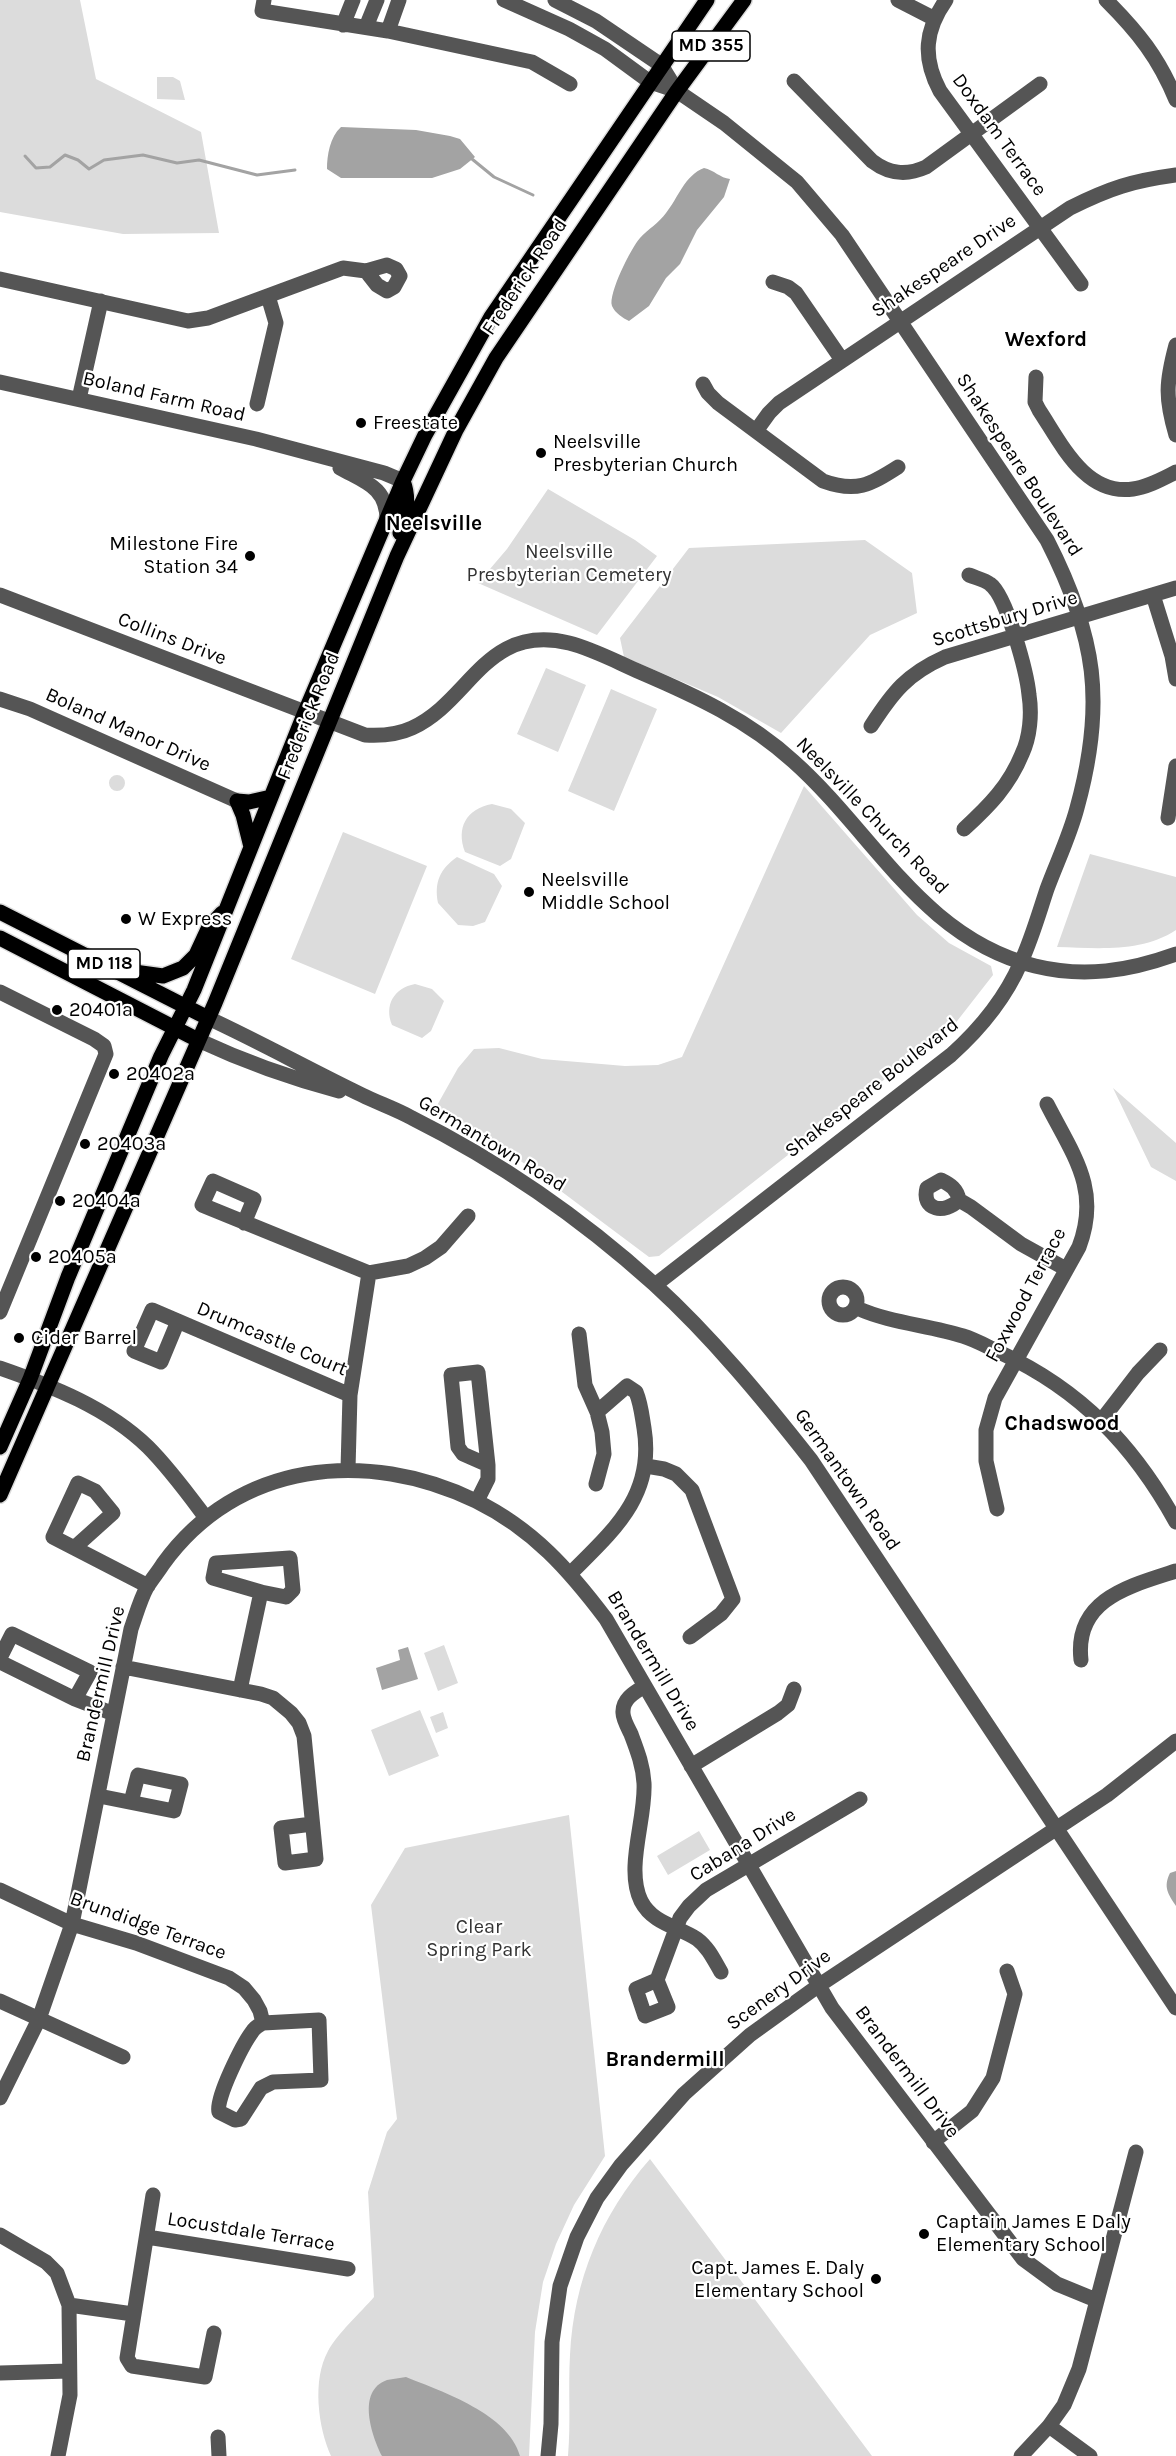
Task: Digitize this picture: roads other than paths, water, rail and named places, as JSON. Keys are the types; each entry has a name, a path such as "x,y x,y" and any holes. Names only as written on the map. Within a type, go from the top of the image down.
{"main road":[{"name":"Frederick Road","path":"0,1447 30,1379 68,1277 228,907 305,712 403,482 456,377 491,317 707,0"},
{"name":"Frederick Road","path":"0,1495 208,1018 397,556 456,430 496,358 677,91 744,0"},
{"path":"397,556 397,542 408,492 403,482"},
{"path":"251,848 237,801 249,802 271,797"},
{"path":"113,969 163,976 183,968 196,955 209,927 228,907"},
{"name":"Germantown Road","path":"0,912 208,1018"},
{"name":"Germantown Road","path":"0,938 198,1040"}],"street":[{"path":"264,0 262,11 388,31 532,62 570,84"},
{"path":"343,25 353,0"},
{"path":"366,27 377,0"},
{"path":"388,31 399,0"},
{"name":"Shakespeare Boulevard","path":"504,0 568,29 605,49 650,82 677,91 724,123 796,182 842,236 1047,540 1068,581 1080,617 1089,650 1093,684 1094,718 1090,752 1077,810 1021,963 997,1006 976,1032 951,1055 655,1285"},
{"name":"Shakespeare Boulevard","path":"555,0 596,21 661,65 677,91"},
{"path":"898,0 933,18"},
{"name":"Doxdam Terrace","path":"946,0 933,18 927,48 931,74 940,91 1081,284"},
{"path":"1115,3 1164,70 1176,100"},
{"path":"794,81 872,161 882,169 896,173 915,172 926,168 1040,84"},
{"name":"Shakespeare Drive","path":"756,431 768,413 779,403 1070,208 1111,188 1135,181 1176,175"},
{"path":"0,279 188,321 208,318 343,268 366,271"},
{"path":"773,282 788,287 796,294 842,360"},
{"path":"256,404 276,323 268,296"},
{"path":"79,399 101,301"},
{"path":"1176,345 1167,390 1170,415 1176,435"},
{"path":"1036,378 1035,402 1039,411 1076,466 1095,481 1116,489 1132,489 1152,484 1176,472"},
{"name":"Boland Farm Road","path":"0,382 256,439 384,473 403,482"},
{"path":"703,384 718,404 823,481 841,488 862,486 874,483 898,467"},
{"name":"Boland Farm Road","path":"318,457 375,487 385,500 387,520"},
{"path":"964,829 1002,792 1024,752 1030,722 1029,695 1008,613 996,590 990,584 969,575"},
{"name":"Scottsbury Drive","path":"871,726 891,695 902,683 925,666 945,657 1176,588"},
{"name":"Collins Drive","path":"0,595 329,722"},
{"path":"1153,595 1172,656 1176,679"},
{"name":"Neelsville Church Road","path":"329,722 365,735 383,736 400,733 426,720 485,663 504,650 526,642 542,640 572,644 708,702 749,725 812,779 939,917 974,943 1021,963 1051,970 1101,973 1145,964 1176,954"},
{"name":"Boland Manor Drive","path":"0,699 30,709 237,801"},
{"path":"1168,818 1176,766"},
{"path":"0,992 94,1039 104,1046 106,1054 0,1312"},
{"name":"Germantown Road","path":"208,1018 421,1123 514,1178 604,1243 655,1285 746,1380 811,1461 1176,2008"},
{"name":"Germantown Road","path":"198,1040 229,1055 286,1075 363,1096"},
{"name":"Foxwood Terrace","path":"998,1509 986,1461 986,1430 994,1398 1084,1233 1088,1196 1082,1173 1047,1104"},
{"path":"959,1200 1021,1244 1066,1269"},
{"path":"244,1222 369,1273 408,1266 425,1258 441,1247 468,1216"},
{"path":"348,1469 350,1395 369,1273"},
{"path":"856,1308 874,1316 965,1336 1016,1360 1062,1388 1101,1421 1136,1459 1156,1486 1176,1522"},
{"name":"Drumcastle Court","path":"178,1321 350,1395"},
{"path":"579,1334 585,1385 597,1412 602,1432 604,1454 596,1484"},
{"path":"1101,1421 1138,1372 1160,1350"},
{"path":"0,1368 90,1405 133,1433 169,1470 206,1518"},
{"path":"477,1501 488,1479 488,1465 478,1372 451,1374 458,1447 463,1454 488,1465"},
{"path":"571,1573 614,1530 627,1512 646,1466 647,1444 636,1392 627,1386 597,1412"},
{"path":"646,1466 676,1474 692,1490 733,1599 721,1614 690,1637"},
{"name":"Brandermill Drive","path":"0,2098 39,2019 72,1924 131,1629 148,1586 182,1541 206,1518 237,1497 273,1481 312,1472 348,1469 410,1478 439,1485 477,1501 520,1528 552,1553 571,1573 606,1618 818,1986 1023,2259 1057,2284 1096,2300"},
{"path":"74,1548 148,1586"},
{"path":"290,1557 293,1590 286,1597 261,1592 213,1578 216,1563 290,1557"},
{"path":"1081,1660 1079,1644 1084,1624 1107,1599 1129,1587 1176,1571"},
{"path":"240,1690 261,1592"},
{"path":"75,1699 90,1672 12,1634 0,1660 75,1699 114,1714"},
{"path":"123,1667 273,1698 291,1713 299,1723 304,1736 312,1824"},
{"path":"645,1686 625,1702 623,1713 642,1761 644,1785 635,1881 640,1899 649,1914 697,1940 708,1949 721,1972"},
{"path":"691,1766 778,1713 788,1705 794,1689"},
{"name":"Scenery Drive","path":"548,2456 551,2424 552,2342 560,2286 577,2237 597,2198 621,2165 684,2094 750,2035 818,1986 1107,1795 1176,1741"},
{"path":"99,1796 131,1802"},
{"name":"Cabana Drive","path":"657,1980 680,1918 697,1898 723,1879 860,1799"},
{"name":"Brundidge Terrace","path":"0,1890 72,1924 136,1943 229,1978 244,1988 254,2000 263,2022"},
{"path":"933,2142 972,2111 993,2078 1015,1994 1007,1971"},
{"path":"0,2001 123,2057"},
{"path":"319,2020 321,2080 273,2082 261,2088 241,2119 234,2120 219,2112 218,2101 247,2039 252,2031 263,2022 319,2020"},
{"path":"1021,2456 1049,2426 1064,2405 1079,2369 1136,2152"},
{"path":"153,2195 127,2358 132,2366 205,2377 214,2333"},
{"path":"0,2235 46,2262 57,2273 69,2306 70,2395 58,2456"},
{"name":"Locustdale Terrace","path":"147,2237 348,2269"},
{"path":"69,2306 133,2314"},
{"path":"0,2373 69,2371"},
{"path":"1049,2426 1090,2456"},
{"path":"218,2437 219,2456"}],"waterway":[{"path":"25,156 36,168 50,167 65,155 78,160 89,169 104,160 143,155 177,163 199,160 257,175 295,170"},
{"path":"472,159 494,177 533,195"}],"place":[{"name":"Freestate","path":"361,423"},
{"name":"Neelsville Presbyterian Church","path":"541,453"},
{"name":"Milestone Fire Station 34","path":"250,556"},
{"name":"Neelsville Middle School","path":"529,892"},
{"name":"W Express","path":"126,919"},
{"name":"20401a","path":"57,1010"},
{"name":"20402a","path":"114,1074"},
{"name":"20403a","path":"85,1144"},
{"name":"20404a","path":"60,1201"},
{"name":"20405a","path":"36,1257"},
{"name":"Cider Barrel","path":"19,1338"},
{"name":"Captain James E Daly Elementary School","path":"924,2234"},
{"name":"Capt. James E. Daly Elementary School","path":"876,2279"}],"district":[{"name":"Wexford","path":"1046,340"},
{"name":"Neelsville","path":"434,524"},
{"name":"Chadswood","path":"1062,1424"},
{"name":"Brandermill","path":"665,2060"}],"park label":[{"name":"Neelsville Presbyterian Cemetery","path":"569,564"},
{"name":"Clear Spring Park","path":"479,1938"}]}
